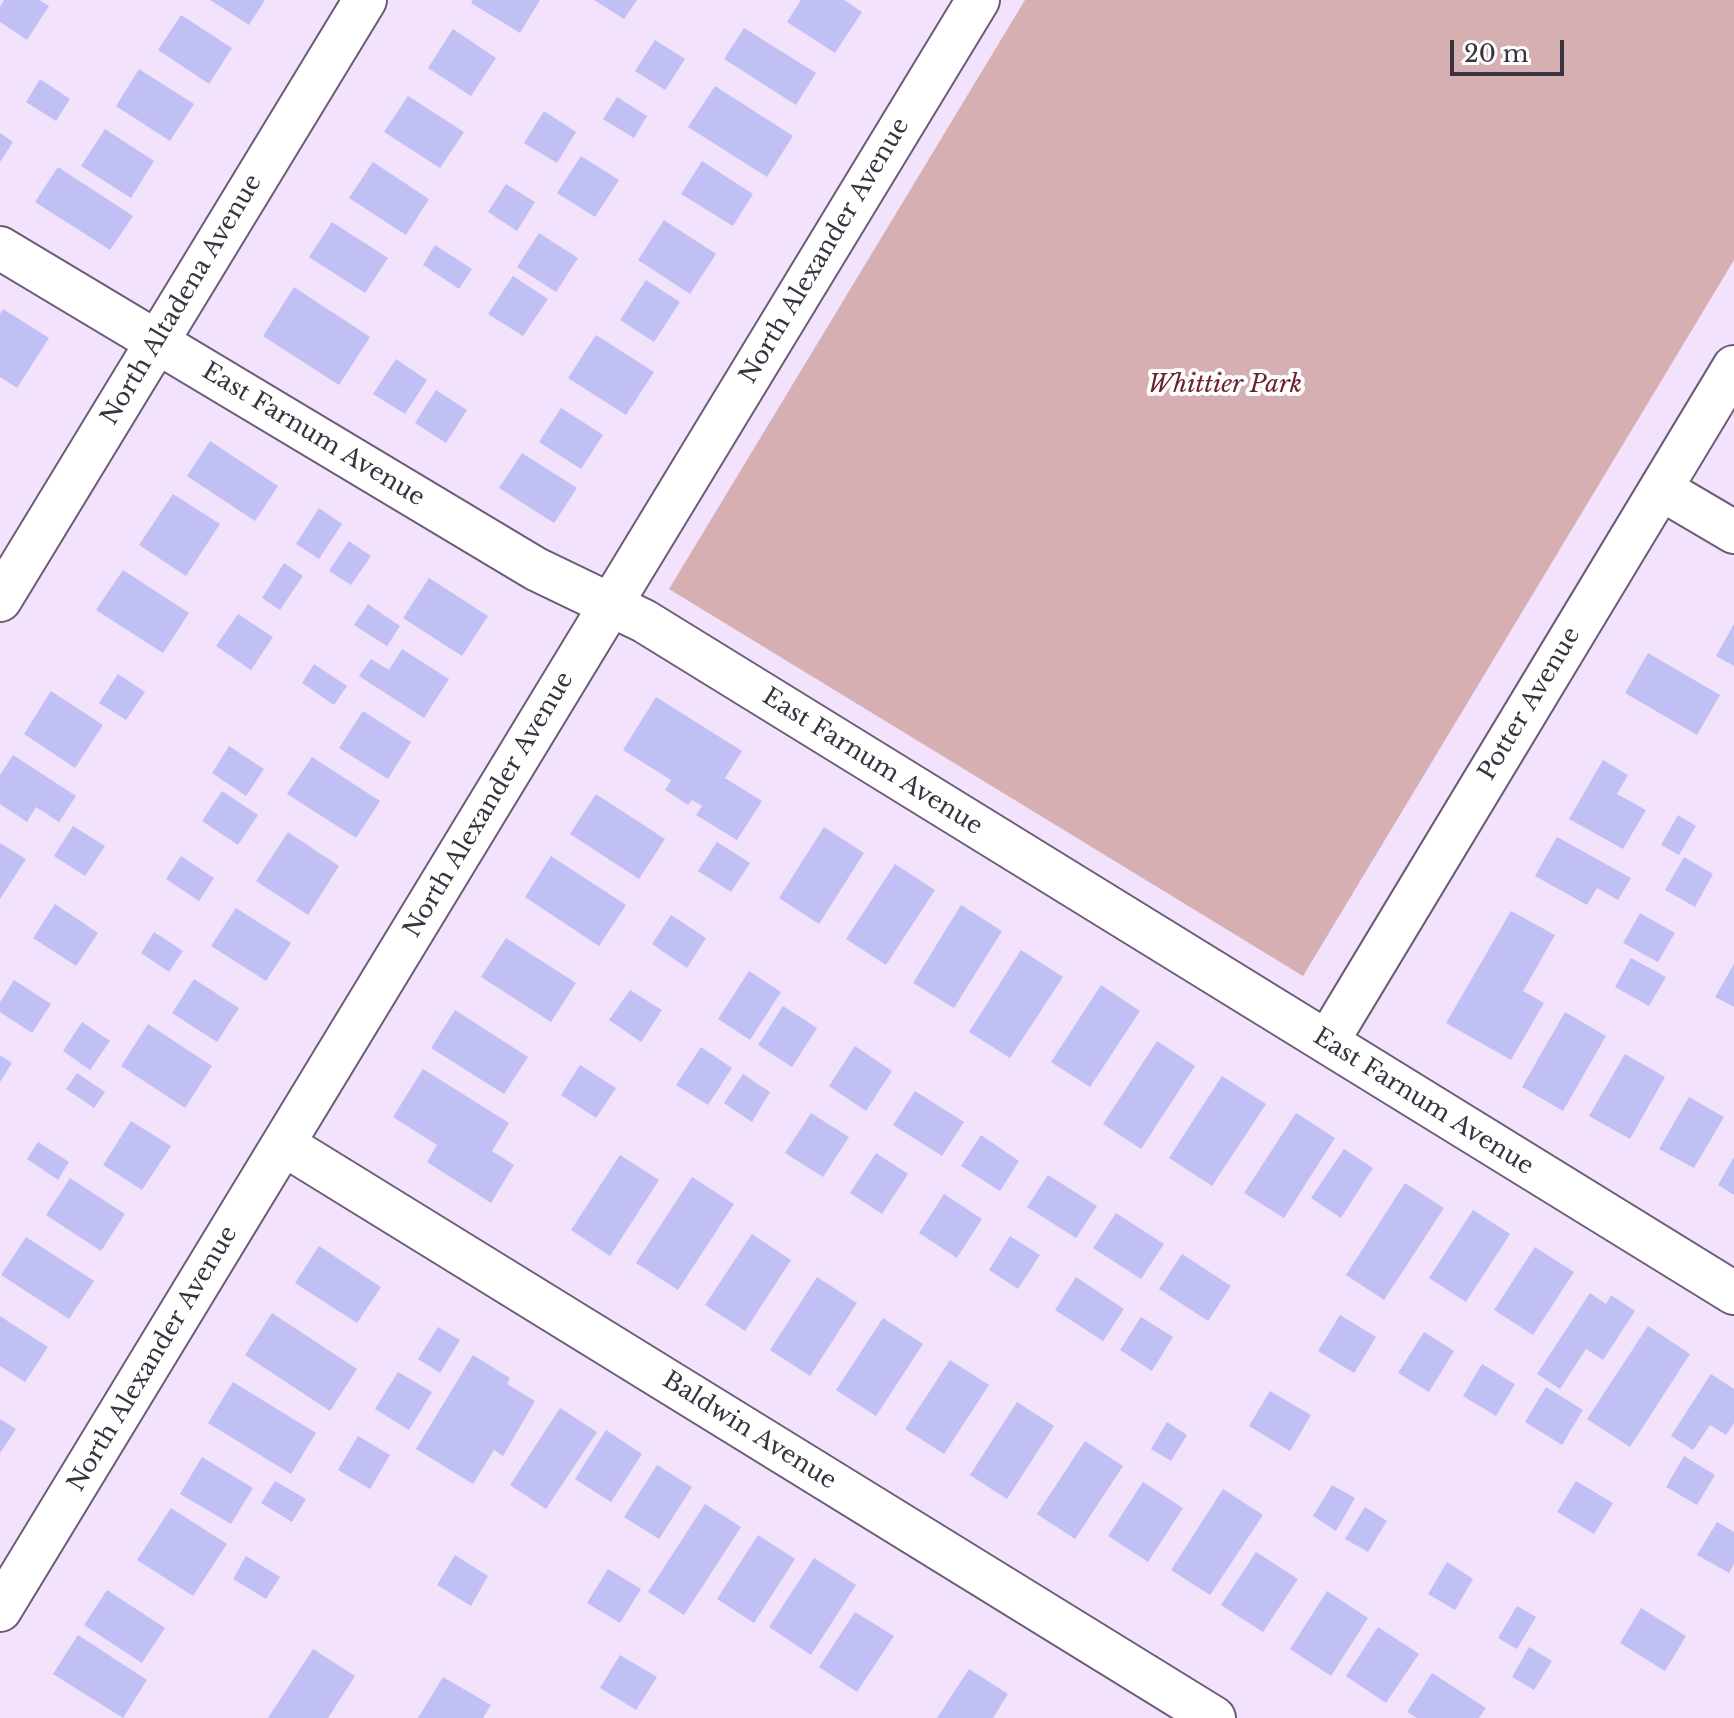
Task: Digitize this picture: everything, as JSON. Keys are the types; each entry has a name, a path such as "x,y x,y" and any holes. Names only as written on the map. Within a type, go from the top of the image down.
{"street":[{"name":"North Altadena Avenue","path":"0,600 365,0"},
{"name":"North Alexander Avenue","path":"0,1610 978,0"},
{"name":"East Farnum Avenue","path":"0,248 525,563 644,621 1734,1293"},
{"name":"Potter Avenue","path":"1327,1042 1734,367"},
{"path":"1661,489 1734,532"},
{"name":"Baldwin Avenue","path":"283,1144 1214,1718"}],"green space":[{"name":"Whittier Park","path":"1025,0 1734,0 1734,260 1303,976 669,589"}],"building":[{"path":"4,0 39,0 49,6 27,40 0,22 0,7"},
{"path":"210,0 265,0 249,25"},
{"path":"473,0 540,0 520,33 471,3"},
{"path":"594,0 637,0 624,19"},
{"path":"801,0 844,0 862,12 835,53 787,22"},
{"path":"181,15 232,48 209,84 158,50"},
{"path":"744,28 816,73 796,105 724,59"},
{"path":"453,29 496,58 471,96 428,68"},
{"path":"655,40 685,59 665,90 635,71"},
{"path":"139,69 194,104 170,141 116,106"},
{"path":"40,79 70,99 56,121 26,102"},
{"path":"715,86 793,136 767,177 688,127"},
{"path":"408,96 464,132 440,168 384,132"},
{"path":"617,97 647,116 634,138 603,119"},
{"path":"544,111 576,132 557,163 524,143"},
{"path":"105,129 154,161 131,198 81,166"},
{"path":"0,133 13,142 0,162"},
{"path":"581,156 619,180 595,217 557,193"},
{"path":"702,161 753,194 733,226 681,194"},
{"path":"373,162 429,199 406,235 349,198"},
{"path":"58,167 133,216 110,250 35,202"},
{"path":"506,184 535,202 517,231 488,212"},
{"path":"664,220 716,254 690,294 638,260"},
{"path":"332,222 388,258 365,293 309,257"},
{"path":"539,233 578,258 556,292 517,267"},
{"path":"435,245 472,269 459,289 423,265"},
{"path":"513,276 548,299 523,336 488,314"},
{"path":"646,280 680,302 654,342 620,320"},
{"path":"294,287 370,337 339,385 263,336"},
{"path":"3,309 49,338 17,388 0,377 0,314"},
{"path":"596,335 654,372 626,415 568,378"},
{"path":"396,359 427,380 405,414 373,394"},
{"path":"436,390 467,410 446,443 415,423"},
{"path":"561,408 603,435 581,469 539,442"},
{"path":"210,441 278,486 255,521 187,476"},
{"path":"522,453 577,488 554,523 499,488"},
{"path":"173,494 220,524 186,576 139,545"},
{"path":"319,508 342,524 319,559 296,544"},
{"path":"349,541 371,556 351,585 329,571"},
{"path":"284,563 303,576 280,610 262,598"},
{"path":"123,570 189,613 163,653 96,610"},
{"path":"429,578 488,616 462,656 403,618"},
{"path":"368,604 400,626 387,646 354,625"},
{"path":"238,614 273,637 251,670 216,646"},
{"path":"1734,624 1734,666 1716,656"},
{"path":"402,649 449,679 424,718 359,676 371,659 389,670"},
{"path":"1648,653 1720,695 1697,735 1625,693"},
{"path":"314,664 347,686 334,705 302,683"},
{"path":"118,674 145,692 126,720 99,703"},
{"path":"51,691 103,725 75,768 24,734"},
{"path":"656,697 742,751 725,778 762,801 737,840 696,815 702,806 692,800 688,805 665,790 671,780 623,750"},
{"path":"363,711 411,742 388,779 339,748"},
{"path":"229,746 264,769 246,796 212,773"},
{"path":"13,755 76,796 59,822 36,807 27,822 0,804 0,775"},
{"path":"312,757 380,801 356,838 287,794"},
{"path":"1603,760 1628,775 1617,794 1646,810 1623,849 1569,819"},
{"path":"222,791 258,815 238,845 202,821"},
{"path":"596,794 665,839 639,879 570,834"},
{"path":"1678,815 1696,826 1679,855 1661,845"},
{"path":"73,826 105,846 85,876 54,856"},
{"path":"824,827 864,853 819,924 779,898"},
{"path":"288,832 339,866 308,915 256,881"},
{"path":"1557,837 1631,878 1618,900 1597,888 1587,905 1535,876"},
{"path":"717,842 750,863 731,892 698,871"},
{"path":"0,843 26,859 0,899"},
{"path":"181,856 214,878 199,901 166,879"},
{"path":"551,856 626,905 599,946 525,897"},
{"path":"1684,857 1713,874 1695,907 1665,890"},
{"path":"895,864 935,890 886,965 846,939"},
{"path":"55,904 98,933 76,966 33,938"},
{"path":"961,905 1002,931 954,1008 913,983"},
{"path":"236,908 291,943 266,981 211,946"},
{"path":"1511,911 1555,935 1523,991 1544,1003 1511,1060 1446,1023"},
{"path":"1640,913 1675,933 1658,962 1623,943"},
{"path":"671,915 706,938 687,968 652,944"},
{"path":"154,932 183,951 169,972 141,953"},
{"path":"506,938 576,983 551,1022 481,977"},
{"path":"1021,950 1063,977 1010,1058 969,1032"},
{"path":"1631,958 1666,977 1649,1006 1615,987"},
{"path":"1734,964 1734,1007 1715,997"},
{"path":"749,971 781,992 750,1040 718,1019"},
{"path":"194,979 239,1008 217,1042 172,1013"},
{"path":"14,980 51,1004 32,1033 0,1012 0,1002"},
{"path":"1101,985 1140,1011 1090,1087 1051,1062"},
{"path":"630,990 662,1010 641,1042 609,1020"},
{"path":"783,1006 817,1028 792,1067 758,1045"},
{"path":"455,1010 528,1057 504,1094 431,1048"},
{"path":"1565,1012 1606,1036 1563,1111 1522,1087"},
{"path":"82,1022 110,1041 90,1070 63,1051"},
{"path":"148,1024 212,1066 185,1108 121,1066"},
{"path":"1157,1041 1195,1066 1141,1149 1103,1124"},
{"path":"855,1046 892,1071 866,1111 829,1086"},
{"path":"701,1047 732,1068 708,1105 676,1085"},
{"path":"1625,1054 1665,1077 1630,1139 1589,1116"},
{"path":"0,1055 12,1063 0,1082"},
{"path":"580,1065 616,1088 596,1118 561,1095"},
{"path":"423,1069 509,1123 492,1151 514,1165 491,1203 427,1162 437,1145 393,1117"},
{"path":"77,1073 105,1092 94,1108 66,1089"},
{"path":"743,1074 770,1092 752,1122 724,1103"},
{"path":"1222,1076 1266,1104 1212,1186 1169,1158"},
{"path":"915,1091 964,1122 942,1156 893,1125"},
{"path":"1689,1097 1724,1117 1694,1168 1659,1149"},
{"path":"811,1113 849,1137 823,1177 785,1153"},
{"path":"1296,1113 1335,1138 1284,1218 1244,1193"},
{"path":"131,1121 171,1146 142,1190 103,1165"},
{"path":"981,1135 1019,1161 1000,1191 961,1166"},
{"path":"38,1142 69,1162 58,1180 27,1159"},
{"path":"1344,1149 1373,1168 1341,1218 1311,1198"},
{"path":"876,1153 908,1174 882,1214 850,1193"},
{"path":"620,1155 659,1180 610,1256 571,1230"},
{"path":"1734,1157 1734,1195 1718,1185"},
{"path":"1048,1175 1097,1206 1076,1238 1027,1207"},
{"path":"692,1177 734,1204 678,1290 636,1263"},
{"path":"70,1178 125,1214 101,1251 46,1215"},
{"path":"1405,1183 1444,1208 1384,1300 1346,1275"},
{"path":"944,1194 982,1219 957,1258 919,1233"},
{"path":"1473,1210 1510,1234 1466,1302 1429,1278"},
{"path":"1116,1213 1164,1244 1141,1279 1093,1248"},
{"path":"752,1234 791,1260 745,1331 705,1305"},
{"path":"1010,1236 1040,1255 1018,1289 989,1270"},
{"path":"26,1237 94,1281 69,1319 1,1275"},
{"path":"319,1246 381,1287 357,1323 295,1283"},
{"path":"1535,1247 1574,1272 1533,1335 1494,1310"},
{"path":"1182,1254 1231,1286 1208,1321 1159,1289"},
{"path":"817,1277 857,1303 810,1376 770,1350"},
{"path":"1076,1277 1124,1309 1103,1341 1055,1310"},
{"path":"1590,1293 1606,1304 1611,1295 1635,1311 1603,1360 1586,1349 1560,1389 1537,1374"},
{"path":"272,1313 357,1369 330,1411 245,1355"},
{"path":"1340,1315 1376,1337 1354,1373 1318,1351"},
{"path":"0,1316 48,1347 25,1382 0,1366"},
{"path":"1141,1317 1173,1337 1152,1371 1120,1350"},
{"path":"883,1318 923,1344 876,1416 836,1390"},
{"path":"1648,1326 1690,1354 1630,1447 1587,1419"},
{"path":"438,1327 460,1340 440,1373 418,1359"},
{"path":"1424,1332 1454,1351 1429,1392 1398,1373"},
{"path":"473,1355 510,1378 507,1384 535,1401 503,1456 494,1450 473,1484 416,1449"},
{"path":"950,1360 989,1385 944,1454 905,1429"},
{"path":"1482,1364 1515,1384 1496,1416 1463,1396"},
{"path":"398,1372 432,1392 409,1430 375,1409"},
{"path":"1711,1374 1734,1389 1734,1423 1726,1435 1710,1425 1693,1450 1671,1436"},
{"path":"233,1382 316,1433 291,1474 208,1423"},
{"path":"1546,1387 1583,1410 1562,1445 1525,1422"},
{"path":"1270,1391 1311,1415 1290,1451 1249,1426"},
{"path":"1017,1402 1054,1426 1007,1499 970,1475"},
{"path":"560,1408 597,1432 546,1509 510,1485"},
{"path":"0,1419 16,1429 0,1453"},
{"path":"1167,1422 1187,1435 1171,1461 1151,1449"},
{"path":"606,1430 642,1454 611,1502 575,1479"},
{"path":"358,1436 390,1455 370,1489 338,1470"},
{"path":"1085,1441 1123,1466 1075,1539 1037,1514"},
{"path":"1684,1456 1715,1475 1697,1505 1666,1487"},
{"path":"202,1457 253,1488 231,1524 180,1494"},
{"path":"657,1465 692,1487 659,1539 624,1517"},
{"path":"275,1481 306,1499 292,1522 261,1503"},
{"path":"1576,1481 1613,1503 1594,1534 1557,1512"},
{"path":"1143,1482 1183,1508 1148,1562 1108,1536"},
{"path":"1332,1485 1355,1498 1336,1531 1313,1516"},
{"path":"1223,1489 1263,1515 1210,1595 1171,1570"},
{"path":"705,1504 741,1527 684,1615 648,1592"},
{"path":"1365,1507 1387,1521 1368,1552 1345,1539"},
{"path":"171,1508 227,1544 193,1596 137,1560"},
{"path":"1717,1522 1734,1532 1734,1564 1729,1573 1697,1555"},
{"path":"758,1535 795,1559 754,1623 717,1599"},
{"path":"1256,1552 1298,1579 1263,1632 1221,1605"},
{"path":"455,1555 488,1576 471,1606 437,1585"},
{"path":"246,1556 280,1577 266,1599 233,1579"},
{"path":"814,1558 856,1585 811,1655 769,1627"},
{"path":"1447,1562 1473,1579 1455,1610 1428,1594"},
{"path":"608,1569 641,1589 620,1623 587,1603"},
{"path":"107,1590 165,1628 142,1663 84,1625"},
{"path":"1327,1591 1368,1618 1331,1676 1290,1649"},
{"path":"1517,1606 1536,1617 1517,1649 1498,1638"},
{"path":"1641,1608 1686,1636 1665,1671 1620,1643"},
{"path":"855,1612 894,1636 857,1692 819,1667"},
{"path":"1378,1627 1419,1654 1386,1703 1346,1676"},
{"path":"78,1635 147,1680 123,1718 53,1674"},
{"path":"1529,1647 1552,1661 1534,1690 1512,1677"},
{"path":"313,1649 355,1676 328,1718 268,1718"},
{"path":"620,1655 657,1677 636,1710 600,1688"},
{"path":"969,1669 1008,1694 993,1718 937,1718"},
{"path":"1432,1673 1486,1708 1479,1718 1417,1718 1407,1712"},
{"path":"443,1677 491,1705 483,1718 418,1718"}]}
